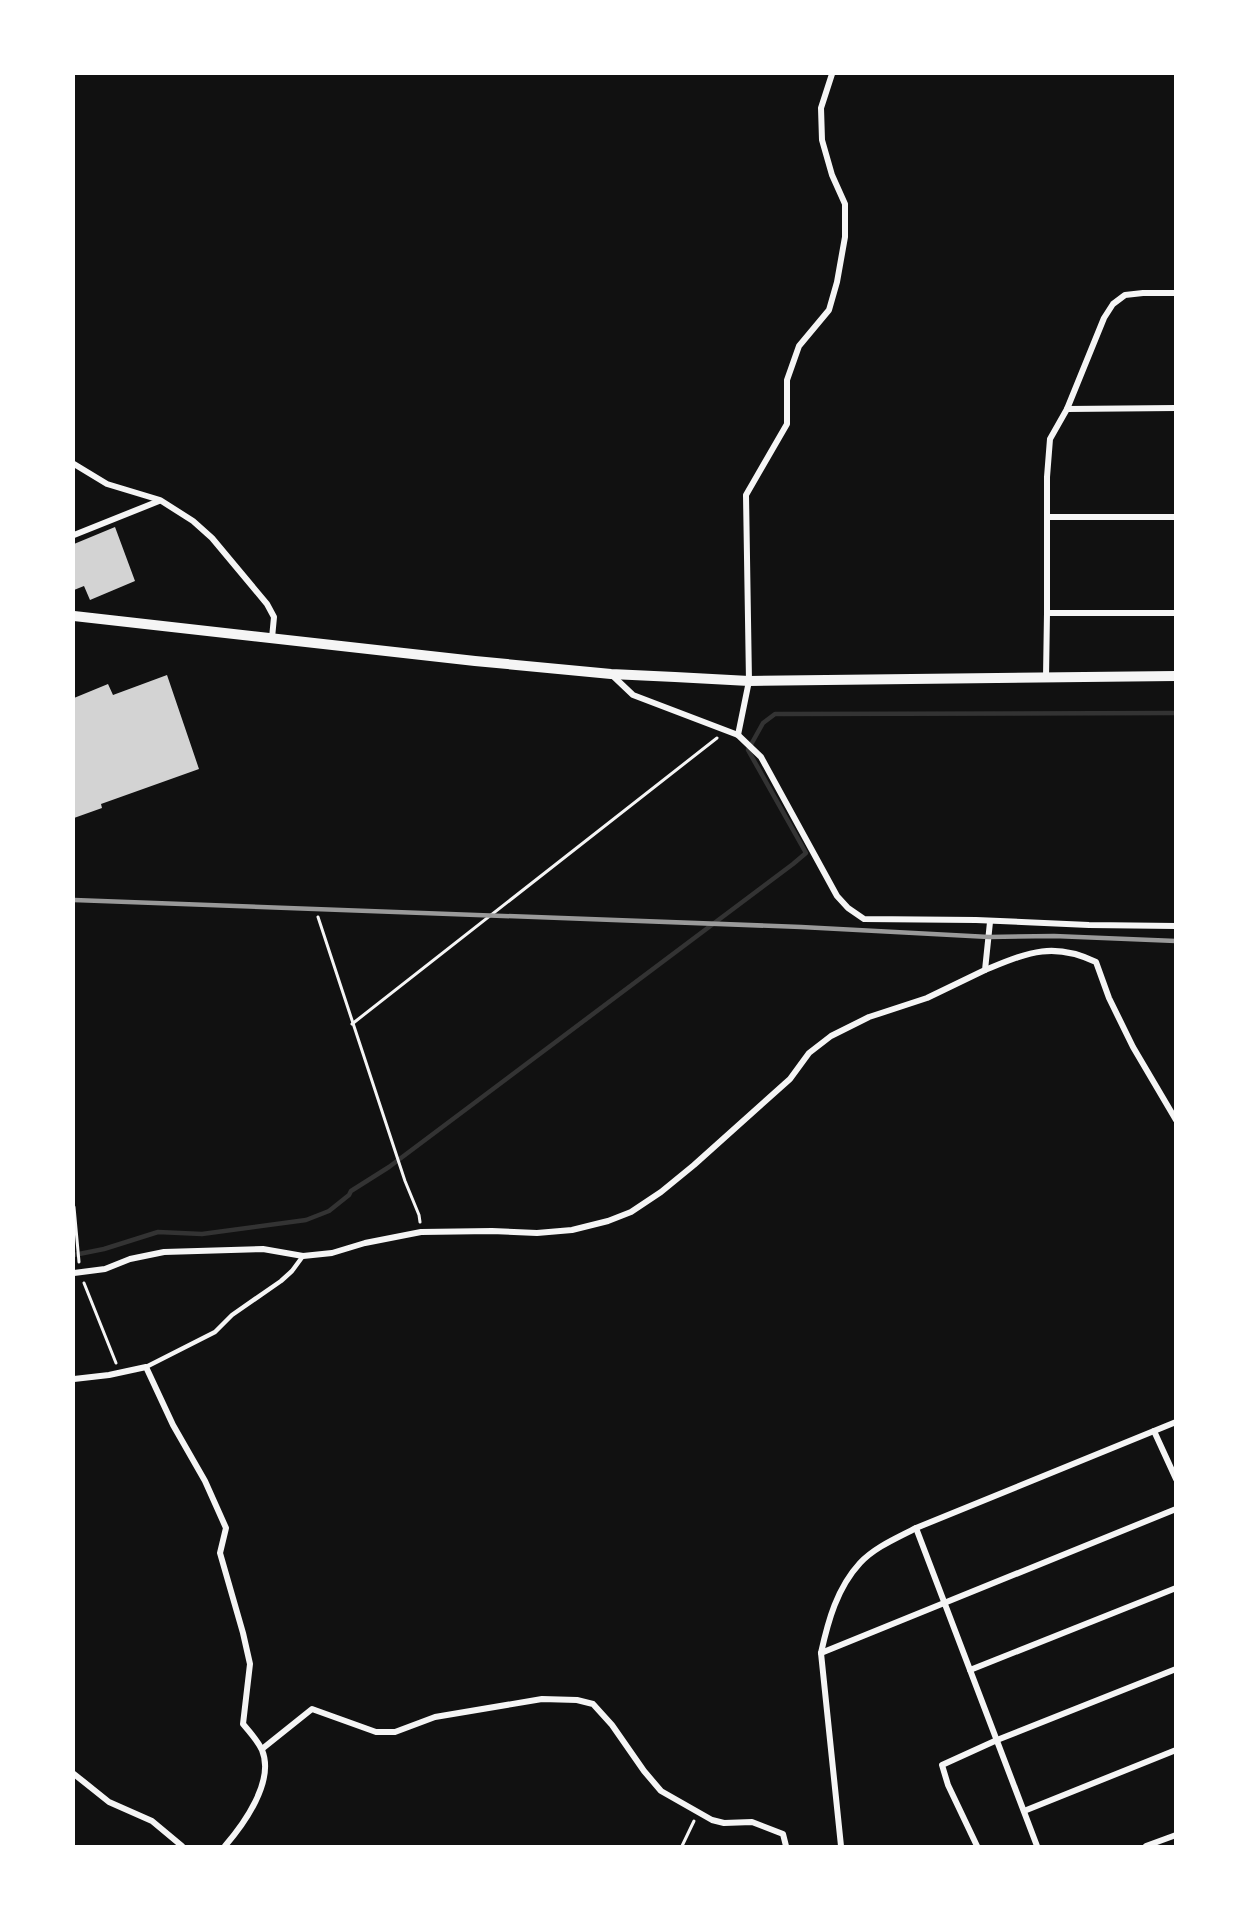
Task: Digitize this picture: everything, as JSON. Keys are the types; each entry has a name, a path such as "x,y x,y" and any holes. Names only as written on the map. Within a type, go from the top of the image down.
{"street":[{"path":"738,735 749,681 746,495 787,424 787,380 800,346 829,310 837,282 845,237 845,204 832,176 822,140 821,108 832,74"},
{"path":"1046,677 1050,439 1067,409 1104,318 1113,304 1125,295 1176,293"},
{"path":"1067,409 1176,408"},
{"path":"74,465 106,484 160,500 193,521 212,538 267,604 274,617 272,638"},
{"path":"74,536 160,500"},
{"path":"1047,517 1176,517"},
{"path":"1047,613 1176,613"},
{"path":"74,616 611,674 749,681 1176,676"},
{"path":"611,674 633,695 738,735 761,757 837,896 848,908 864,919 1176,926"},
{"path":"985,970 990,922"},
{"path":"77,1272 105,1269 130,1259 164,1252 263,1249 303,1256 332,1253 365,1243 420,1232 537,1233 572,1230 608,1221 631,1212 694,1166 790,1078 809,1053 831,1036 869,1017 927,998 1019,956 1043,950 1076,952 1096,962 1109,998 1133,1047 1176,1120"},
{"path":"74,1379 109,1375 147,1366 173,1425 205,1481 226,1528 220,1553 250,1664 243,1724 262,1749 266,1769 246,1820 225,1846"},
{"path":"841,1846 820,1653 827,1623 837,1598 860,1564 880,1547 916,1528 1176,1422"},
{"path":"1154,1431 1176,1479"},
{"path":"820,1653 1176,1509"},
{"path":"916,1528 1038,1846"},
{"path":"970,1670 1176,1588"},
{"path":"977,1846 948,1785 942,1765 997,1740 1176,1669"},
{"path":"262,1749 312,1709 376,1732 395,1732 435,1717 542,1699 577,1700 593,1704 612,1725 644,1771 662,1791 712,1820 724,1823 752,1822 769,1827 783,1834 786,1846"},
{"path":"1024,1810 1176,1750"},
{"path":"74,1774 109,1802 152,1821 182,1846"},
{"path":"1146,1846 1176,1835"}],"lane":[{"path":"147,1366 215,1332 232,1315 281,1281 303,1256"}],"path":[{"path":"352,1024 728,730"},
{"path":"318,917 405,1181 419,1215 420,1232"},
{"path":"74,1207 77,1272 119,1371"},
{"path":"682,1846 698,1813"}],"building":[{"path":"115,527 135,581 90,600 84,586 74,590 74,544"},
{"path":"167,675 199,769 101,804 102,808 74,818 74,698 108,684 113,695"}],"waterway":[{"path":"74,1255 104,1249 158,1232 202,1234 306,1220 329,1211 351,1191 389,1167 793,864 806,853 748,750 763,723 775,714 1176,713"}],"railway":[{"path":"74,900 801,927 989,937 1054,936 1176,941"}]}
